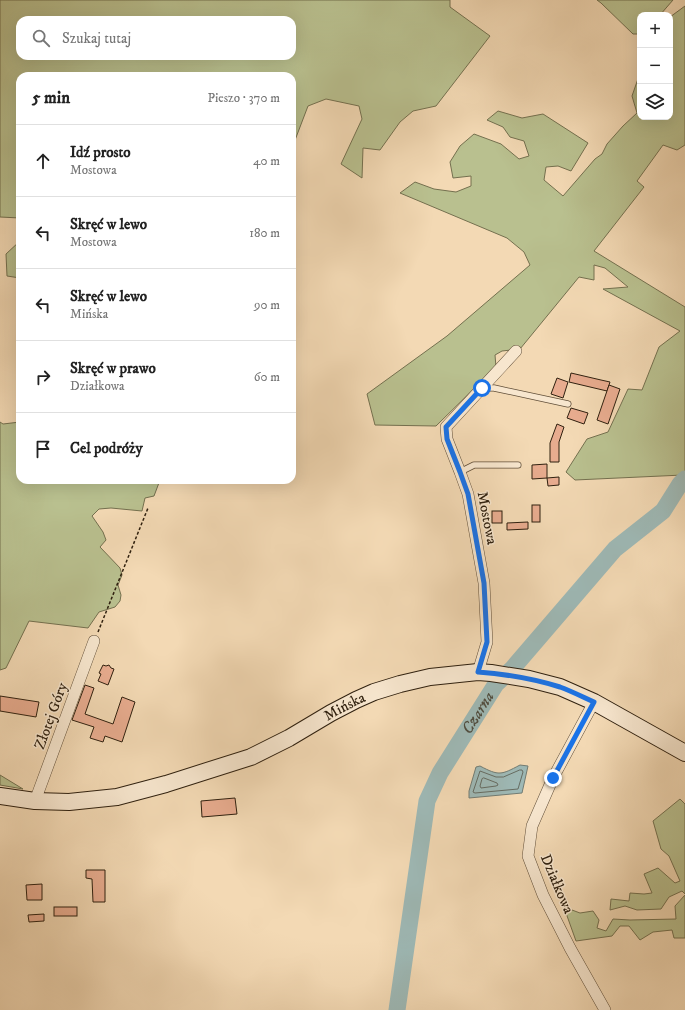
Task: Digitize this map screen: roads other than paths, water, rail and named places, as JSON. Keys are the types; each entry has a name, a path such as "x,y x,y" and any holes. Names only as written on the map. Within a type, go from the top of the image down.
{"street":[{"name":"Mostowa","path":"484,673 487,642 484,583 468,494 447,439 446,427 516,351"},
{"name":"Złotej Góry","path":"35,801 94,641"},
{"name":"Mińska","path":"0,796 35,801 69,802 118,797 166,784 251,757 289,738 349,703 374,692 430,677 484,673 529,679 560,688 594,702 685,752"},
{"name":"Działkowa","path":"594,702 553,778 532,826 528,856 543,895 570,948 605,1010"}],"lane":[{"path":"482,388 494,388 568,404"},
{"path":"460,472 474,465 518,465"}],"water":[{"path":"520,765 528,766 522,793 469,798 469,791 476,767 480,766 496,773 500,773"}],"waterway":[{"name":"Czarna","path":"397,1010 427,801 440,773 496,684 512,669 615,549 663,511 680,484 685,479"}]}
